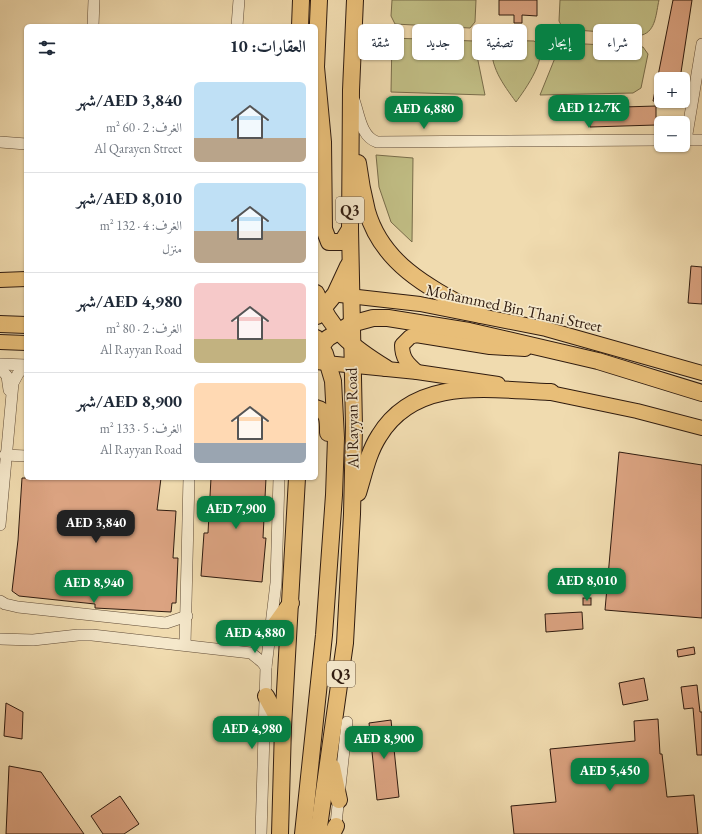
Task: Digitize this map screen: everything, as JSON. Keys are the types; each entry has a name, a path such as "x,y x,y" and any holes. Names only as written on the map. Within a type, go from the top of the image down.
{"highway":[{"path":"300,24 301,0"},
{"path":"318,34 320,0"},
{"name":"Q3","path":"343,295 350,261 351,90 355,0"},
{"path":"318,88 323,142 324,229 329,242 335,244 342,242 350,229"},
{"path":"351,124 367,212 381,242 405,269 423,284 481,315"},
{"path":"320,314 343,295"},
{"name":"Al Rayyan Road","path":"318,834 345,643 352,514 354,427 352,346 344,328 343,295"},
{"path":"318,304 320,314 344,328"},
{"path":"303,834 329,580 336,438 333,381 322,363 318,345 344,328 363,320 388,318 469,331 598,362 702,393"},
{"path":"0,324 24,325"},
{"path":"352,346 386,368"},
{"path":"352,514 371,451 379,435 396,415 413,402 434,393 455,390 551,392"},
{"path":"318,409 324,411 328,419 325,502 329,580"},
{"path":"280,834 282,727 291,603 297,480"},
{"path":"268,639 291,603"},
{"path":"266,696 282,727"},
{"path":"331,746 333,770 339,800"}],"main road":[{"path":"0,280 24,279"},
{"name":"Mohammed Bin Thani Street","path":"318,293 420,304 481,315 546,329 702,373"},
{"path":"417,372 405,361 402,352 402,345 410,337 416,335 490,347 548,350"},
{"path":"0,342 24,343"},
{"path":"322,363 386,368 551,392 702,428"}],"street":[{"path":"93,24 94,0"},
{"path":"237,24 239,0"},
{"path":"688,116 702,44"},
{"path":"351,90 366,134 370,139 377,142 654,140"},
{"path":"690,140 702,140"},
{"path":"0,142 24,144"},
{"path":"0,364 24,366"},
{"path":"0,368 7,376 10,398"},
{"path":"0,525 1,492 10,398 15,377 24,368"},
{"path":"5,455 24,456"},
{"path":"185,645 187,616 189,480"},
{"path":"261,834 266,667 268,639 276,583 279,480"},
{"path":"0,601 18,608 166,623 187,616"},
{"path":"0,639 32,640 85,634 251,653 266,667"},
{"path":"251,653 268,639"},
{"path":"334,831 339,800 347,722"}],"shaded area":[{"path":"392,0 476,0 475,22 470,28 464,28 464,24 395,24 391,16"},
{"path":"560,0 659,0 653,26 647,33 642,35 642,24 593,24 593,31 585,31 585,24 560,24 559,21"},
{"path":"404,38 412,39 412,60 464,60 464,41 472,41 472,60 478,60 485,95 391,92 392,60 404,60"},
{"path":"527,41 535,42 535,60 539,60 539,62 530,81 516,102 502,81 493,60 527,60"},
{"path":"585,44 593,44 593,60 642,60 642,47 648,54 641,88 633,93 540,95 554,60 585,60"},
{"path":"376,155 413,158 412,242 391,222 379,187"}],"building":[{"path":"499,0 537,0 537,16 522,15 522,23 514,23 514,15 499,15"},
{"path":"673,0 692,0 681,72 659,72"},
{"path":"654,106 654,108 656,108 656,116 654,116 654,125 590,127 589,108"},
{"path":"691,266 702,267 702,304 688,303"},
{"path":"619,452 702,465 702,618 605,610"},
{"path":"22,478 24,478 24,480 161,480 157,510 176,511 173,558 178,558 176,603 172,603 171,612 95,608 95,604 19,596 12,591 18,540"},
{"path":"211,480 266,480 263,538 266,538 262,582 201,576 204,533 208,533"},
{"path":"583,598 591,598 591,605 583,605"},
{"path":"582,612 583,629 546,632 545,614"},
{"path":"694,647 695,654 678,657 677,650"},
{"path":"644,678 648,700 623,705 619,683"},
{"path":"697,685 700,712 702,712 702,755 697,755 693,708 684,709 681,687"},
{"path":"6,703 23,712 22,739 4,736"},
{"path":"658,719 660,754 662,754 667,797 694,795 698,834 514,834 511,806 556,802 550,749 635,741 634,721"},
{"path":"391,720 399,797 377,800 369,723"},
{"path":"9,766 41,772 84,834 6,834"},
{"path":"120,796 139,824 124,834 103,834 91,816"}]}
